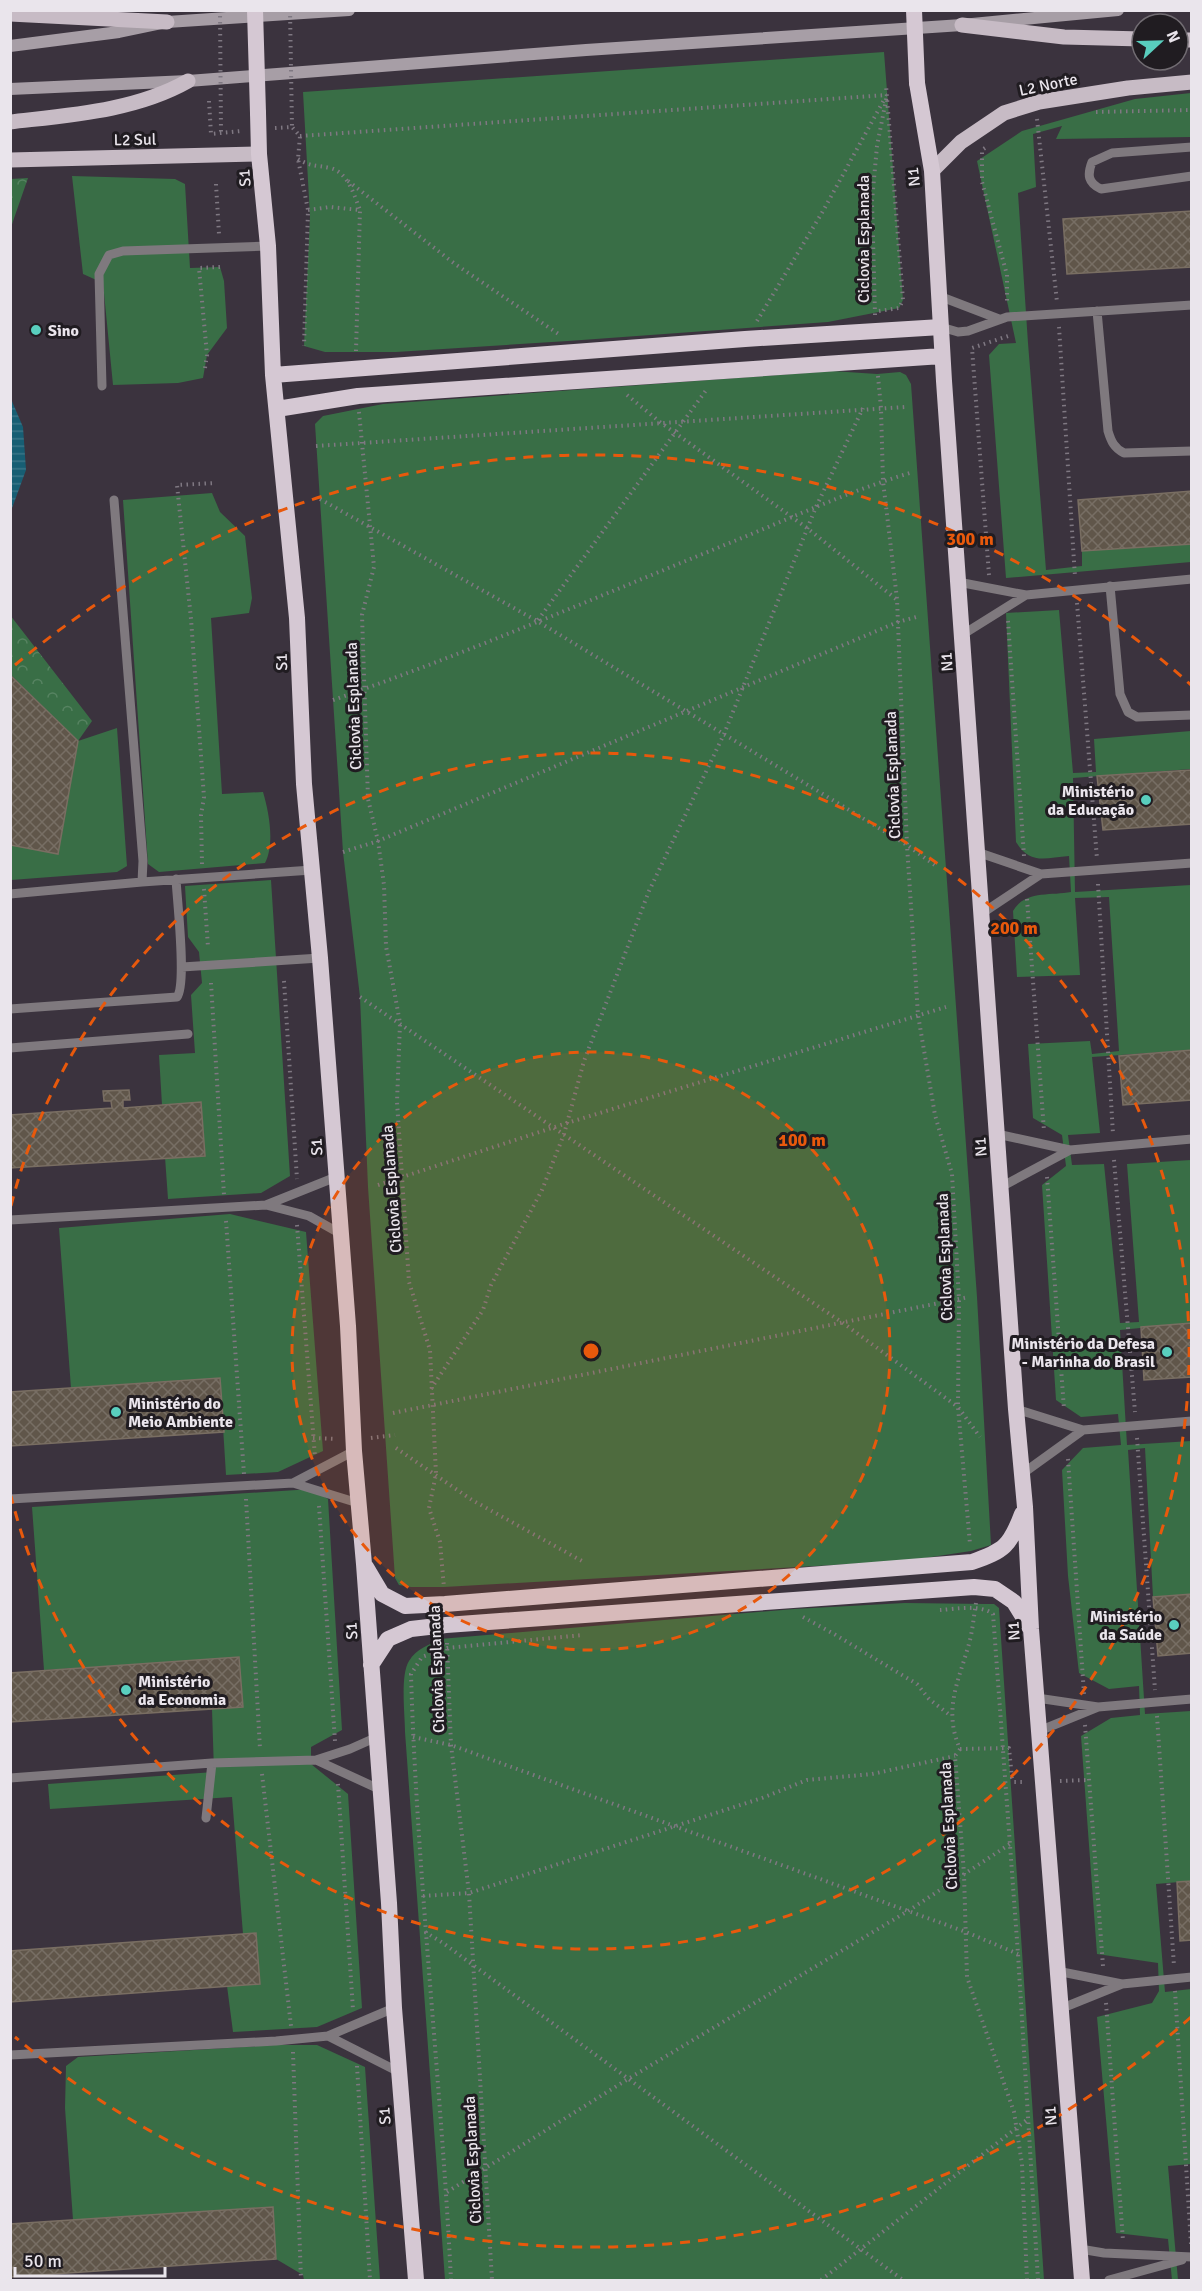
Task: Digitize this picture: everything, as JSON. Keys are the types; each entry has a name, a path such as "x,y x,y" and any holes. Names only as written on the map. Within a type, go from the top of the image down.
{"highway":[{"name":"S1","path":"255,10 259,154 268,246 273,375 297,618 304,784 341,1234 354,1451 381,1790 394,2008 415,2280"},
{"name":"N1","path":"914,10 917,83 932,171 942,356 1016,1409 1025,1507 1031,1629 1082,2280"},
{"path":"273,375 721,340 941,327"},
{"path":"277,409 358,396 942,356"},
{"path":"364,1564 382,1594 405,1606 972,1562 998,1553 1014,1537 1025,1507"},
{"path":"371,1665 388,1639 411,1629 447,1624 974,1587 995,1588 1014,1602 1031,1629"}],"main road":[{"path":"10,14 167,22 349,10"},
{"path":"10,89 188,81 586,50 962,25 1118,10"},
{"path":"10,46 119,32 167,22"},
{"path":"962,25 1064,37 1130,39"},
{"path":"10,122 140,102 188,81"},
{"name":"L2 Norte","path":"932,171 961,142 1004,113 1038,112 1128,88 1191,82"},
{"name":"L2 Sul","path":"10,160 259,154"}],"lane":[{"path":"1191,147 1113,153 1092,162 1088,171 1093,185 1101,189 1191,176"},
{"path":"102,386 99,274 109,255 123,251 268,246"},
{"path":"939,296 1003,318"},
{"path":"941,327 958,332 968,332 1003,318 1191,305"},
{"path":"1097,311 1108,431 1112,442 1124,453 1191,452"},
{"path":"114,500 143,861 142,882"},
{"path":"958,582 1026,595 1191,579"},
{"path":"1110,586 1120,694 1128,712 1137,717 1191,715"},
{"path":"962,635 1026,595"},
{"path":"977,852 1041,874 1191,863"},
{"path":"10,894 176,879 312,870"},
{"path":"981,914 1041,874"},
{"path":"10,1009 177,997 181,990 182,967 176,879"},
{"path":"182,967 320,958"},
{"path":"10,1048 188,1034"},
{"path":"997,1134 1070,1150 1191,1139"},
{"path":"1001,1187 1070,1150"},
{"path":"266,1205 336,1177"},
{"path":"10,1220 266,1205 309,1216 341,1234"},
{"path":"1016,1409 1083,1430 1191,1421"},
{"path":"1022,1474 1083,1430"},
{"path":"292,1483 354,1451"},
{"path":"10,1499 292,1483 358,1503"},
{"path":"1037,1698 1085,1709"},
{"path":"1039,1731 1085,1709 1191,1699"},
{"path":"10,1778 212,1763 316,1760 377,1737"},
{"path":"316,1760 381,1790"},
{"path":"207,1818 212,1763"},
{"path":"1057,1971 1122,1984"},
{"path":"1060,2009 1122,1984 1191,1977"},
{"path":"10,2055 328,2036 394,2008"},
{"path":"328,2036 399,2072"},
{"path":"1080,2249 1124,2254 1191,2257"},
{"path":"1109,2280 1191,2257"}],"path":[{"path":"209,100 211,134 221,134 220,10"},
{"path":"290,10 292,127 300,136 298,159 308,210 304,346"},
{"path":"754,326 887,94 886,85"},
{"path":"300,136 887,94"},
{"name":"Ciclovia Esplanada","path":"887,94 903,300 899,308 875,312 872,201 877,146 887,94"},
{"path":"1095,112 1191,110"},
{"path":"1026,120 1038,112 1058,314 1076,590 1098,870 1113,1146 1156,1702 1191,2248"},
{"path":"990,143 982,150 982,183 1007,275 1003,318 1008,336 972,348 991,588"},
{"path":"298,159 310,166 335,170 455,264 568,341"},
{"path":"348,181 360,210 356,352"},
{"path":"216,184 219,236"},
{"path":"308,210 330,207 360,210"},
{"path":"205,368 207,355 199,268 220,267"},
{"name":"Ciclovia Esplanada","path":"877,374 881,408 883,481 897,599 907,845 918,1015 935,1115 952,1174 959,1300 958,1407 972,1562"},
{"path":"537,621 713,381"},
{"path":"618,387 660,422 807,528 897,599"},
{"path":"316,446 905,407"},
{"path":"431,1390 483,1310 491,1285 542,1190 564,1134 584,1062 649,891 724,734 807,528 863,408"},
{"name":"Ciclovia Esplanada","path":"359,409 374,567 362,615 368,798 378,841 384,885 386,946 400,1023 397,1101 409,1282 430,1350 436,1474 429,1508 440,1542 445,1604"},
{"path":"333,700 537,621 816,507 910,473"},
{"path":"202,866 203,785 191,620 177,485 216,483"},
{"path":"320,499 537,621 907,845 936,866"},
{"path":"1007,607 1025,868"},
{"path":"344,852 378,841 898,622 920,616"},
{"path":"1026,884 1045,1145"},
{"path":"204,886 208,948"},
{"path":"284,981 298,1192"},
{"path":"211,983 261,1761 292,2039 301,2280"},
{"path":"360,997 843,1323 958,1407 980,1437"},
{"path":"378,1185 555,1127 946,1007"},
{"path":"1046,1163 1065,1425"},
{"path":"296,1212 316,1470"},
{"path":"393,1413 969,1297"},
{"path":"1066,1443 1085,1709 1085,1739 1104,1980"},
{"path":"396,1448 472,1500 582,1561"},
{"path":"318,1491 336,1754"},
{"name":"Ciclovia Esplanada","path":"974,1587 975,1608 972,1630 954,1692 951,1716 953,1734 960,1749 955,1756 964,1874 967,1977 1014,2112 1022,2164 1027,2280"},
{"path":"940,1610 975,1608 987,1609 993,1614 1018,1954 1038,2280"},
{"path":"811,1615 799,1615 917,1684 929,1699 951,1716"},
{"name":"Ciclovia Esplanada","path":"447,1624 451,1745 469,1893 492,2280"},
{"path":"452,2280 447,2192 424,1932 411,1674 422,1657 447,1648 588,1635"},
{"path":"413,1737 451,1745 966,1932 1018,1954"},
{"path":"423,1896 469,1893 762,1798 807,1780 872,1774 955,1756"},
{"path":"337,1769 354,2026"},
{"path":"447,2192 628,2079 908,1911 1010,1844"},
{"path":"424,1932 903,2280"},
{"path":"1105,1991 1124,2254"},
{"path":"356,2049 370,2280"},
{"path":"821,2280 1029,2119"}],"green space":[{"path":"884,52 903,300 899,308 828,322 396,352 325,352 304,346 310,216 303,92"},
{"path":"1191,93 1191,137 1056,139 1062,126 1033,134 1036,187 1018,193 1046,570 1082,566 1082,551 1191,544 1191,562 1006,578 989,355 999,344 1016,343 977,161 1022,131 1135,99"},
{"path":"72,176 175,179 185,184 190,268 220,267 224,281 227,328 207,355 203,378 178,383 113,385 103,283 83,274"},
{"path":"28,178 11,227 11,179"},
{"path":"832,371 877,374 900,372 906,375 911,384 977,1297 991,1545 971,1551 905,1561 444,1587 399,1585 395,1578 368,1187 360,997 343,852 315,424 323,416 383,404"},
{"path":"212,493 220,512 245,536 252,598 249,613 211,618 222,794 263,792 269,818 270,847 265,863 159,872 148,864 123,500"},
{"path":"1059,610 1073,773 1096,772 1094,739 1191,731 1191,769 1073,778 1075,892 1191,885 1192,1050 1092,1057 1100,1133 1068,1135 1072,1165 1104,1164 1120,1323 1139,1322 1127,1164 1191,1160 1191,1323 1120,1330 1127,1445 1191,1441 1191,1594 1153,1597 1145,1448 1128,1450 1145,1714 1191,1711 1191,1881 1156,1884 1165,1992 1191,1989 1191,2164 1168,2166 1178,2280 1172,2280 1168,2239 1116,2233 1097,2017 1152,2003 1159,1991 1158,1963 1097,1954 1081,1736 1111,1718 1140,1715 1139,1686 1109,1689 1079,1673 1068,1576 1062,1470 1083,1448 1121,1445 1118,1414 1081,1417 1056,1400 1042,1185 1066,1166 1062,1135 1033,1118 1028,1044 1090,1041 1092,1054 1119,1051 1109,897 1075,898 1080,975 1017,977 1013,911 1018,904 1031,897 1071,892 1069,856 1045,859 1033,857 1021,849 1016,842 1006,613"},
{"path":"10,615 92,721 78,741 11,675"},
{"path":"117,728 127,866 117,872 11,880 11,845 58,854 78,741"},
{"path":"271,880 290,1176 261,1193 168,1199 165,1157 205,1155 201,1103 162,1105 159,1055 195,1053 191,995 202,983 199,952 188,937 185,886"},
{"path":"230,1214 306,1232 323,1451 278,1472 226,1475 220,1379 71,1388 59,1228"},
{"path":"312,1489 328,1499 342,1730 311,1747 311,1764 348,1794 362,2008 317,2027 233,2032 227,1986 260,1984 256,1933 243,1934 232,1797 50,1809 48,1784 214,1772 212,1709 243,1707 239,1658 44,1670 32,1507"},
{"path":"905,1603 994,1604 999,1608 1044,2280 445,2280 405,1732 404,1685 409,1661 419,1650 440,1639 794,1609"},
{"path":"275,2045 317,2045 365,2067 380,2280 304,2280 303,2275 276,2259 273,2207 73,2220 65,2108 66,2066 78,2057"}],"water":[{"path":"11,399 23,427 26,470 11,511"}],"building":[{"path":"1192,211 1192,267 1067,274 1063,219"},
{"path":"1192,491 1192,544 1082,551 1078,500"},
{"path":"10,675 78,741 58,854 10,845"},
{"name":"Ministério da Educação","path":"1192,770 1192,824 1103,830 1097,776"},
{"path":"1192,1050 1192,1100 1123,1105 1119,1056"},
{"path":"129,1090 130,1100 123,1100 123,1108 201,1102 205,1156 10,1168 10,1115 112,1108 111,1101 104,1101 103,1091"},
{"name":"Ministério da Defesa - Marinha do Brasil","path":"1192,1323 1192,1377 1144,1380 1141,1327"},
{"name":"Ministério do Meio Ambiente","path":"220,1378 224,1432 10,1446 10,1392"},
{"name":"Ministério da Saúde","path":"1192,1594 1192,1653 1158,1656 1153,1597"},
{"name":"Ministério da Economia","path":"239,1657 243,1707 10,1722 10,1673"},
{"path":"1192,1881 1192,1940 1180,1941 1177,1882"},
{"path":"256,1933 260,1984 10,2002 10,1951"},
{"path":"273,2207 276,2259 10,2277 10,2224"}],"place":[{"name":"Sino","path":"36,330"},
{"name":"Ministério da Educação","path":"1146,800"},
{"name":"Ministério da Defesa - Marinha do Brasil","path":"1167,1352"},
{"name":"Ministério do Meio Ambiente","path":"116,1412"},
{"name":"Ministério da Saúde","path":"1174,1625"},
{"name":"Ministério da Economia","path":"126,1690"}]}
